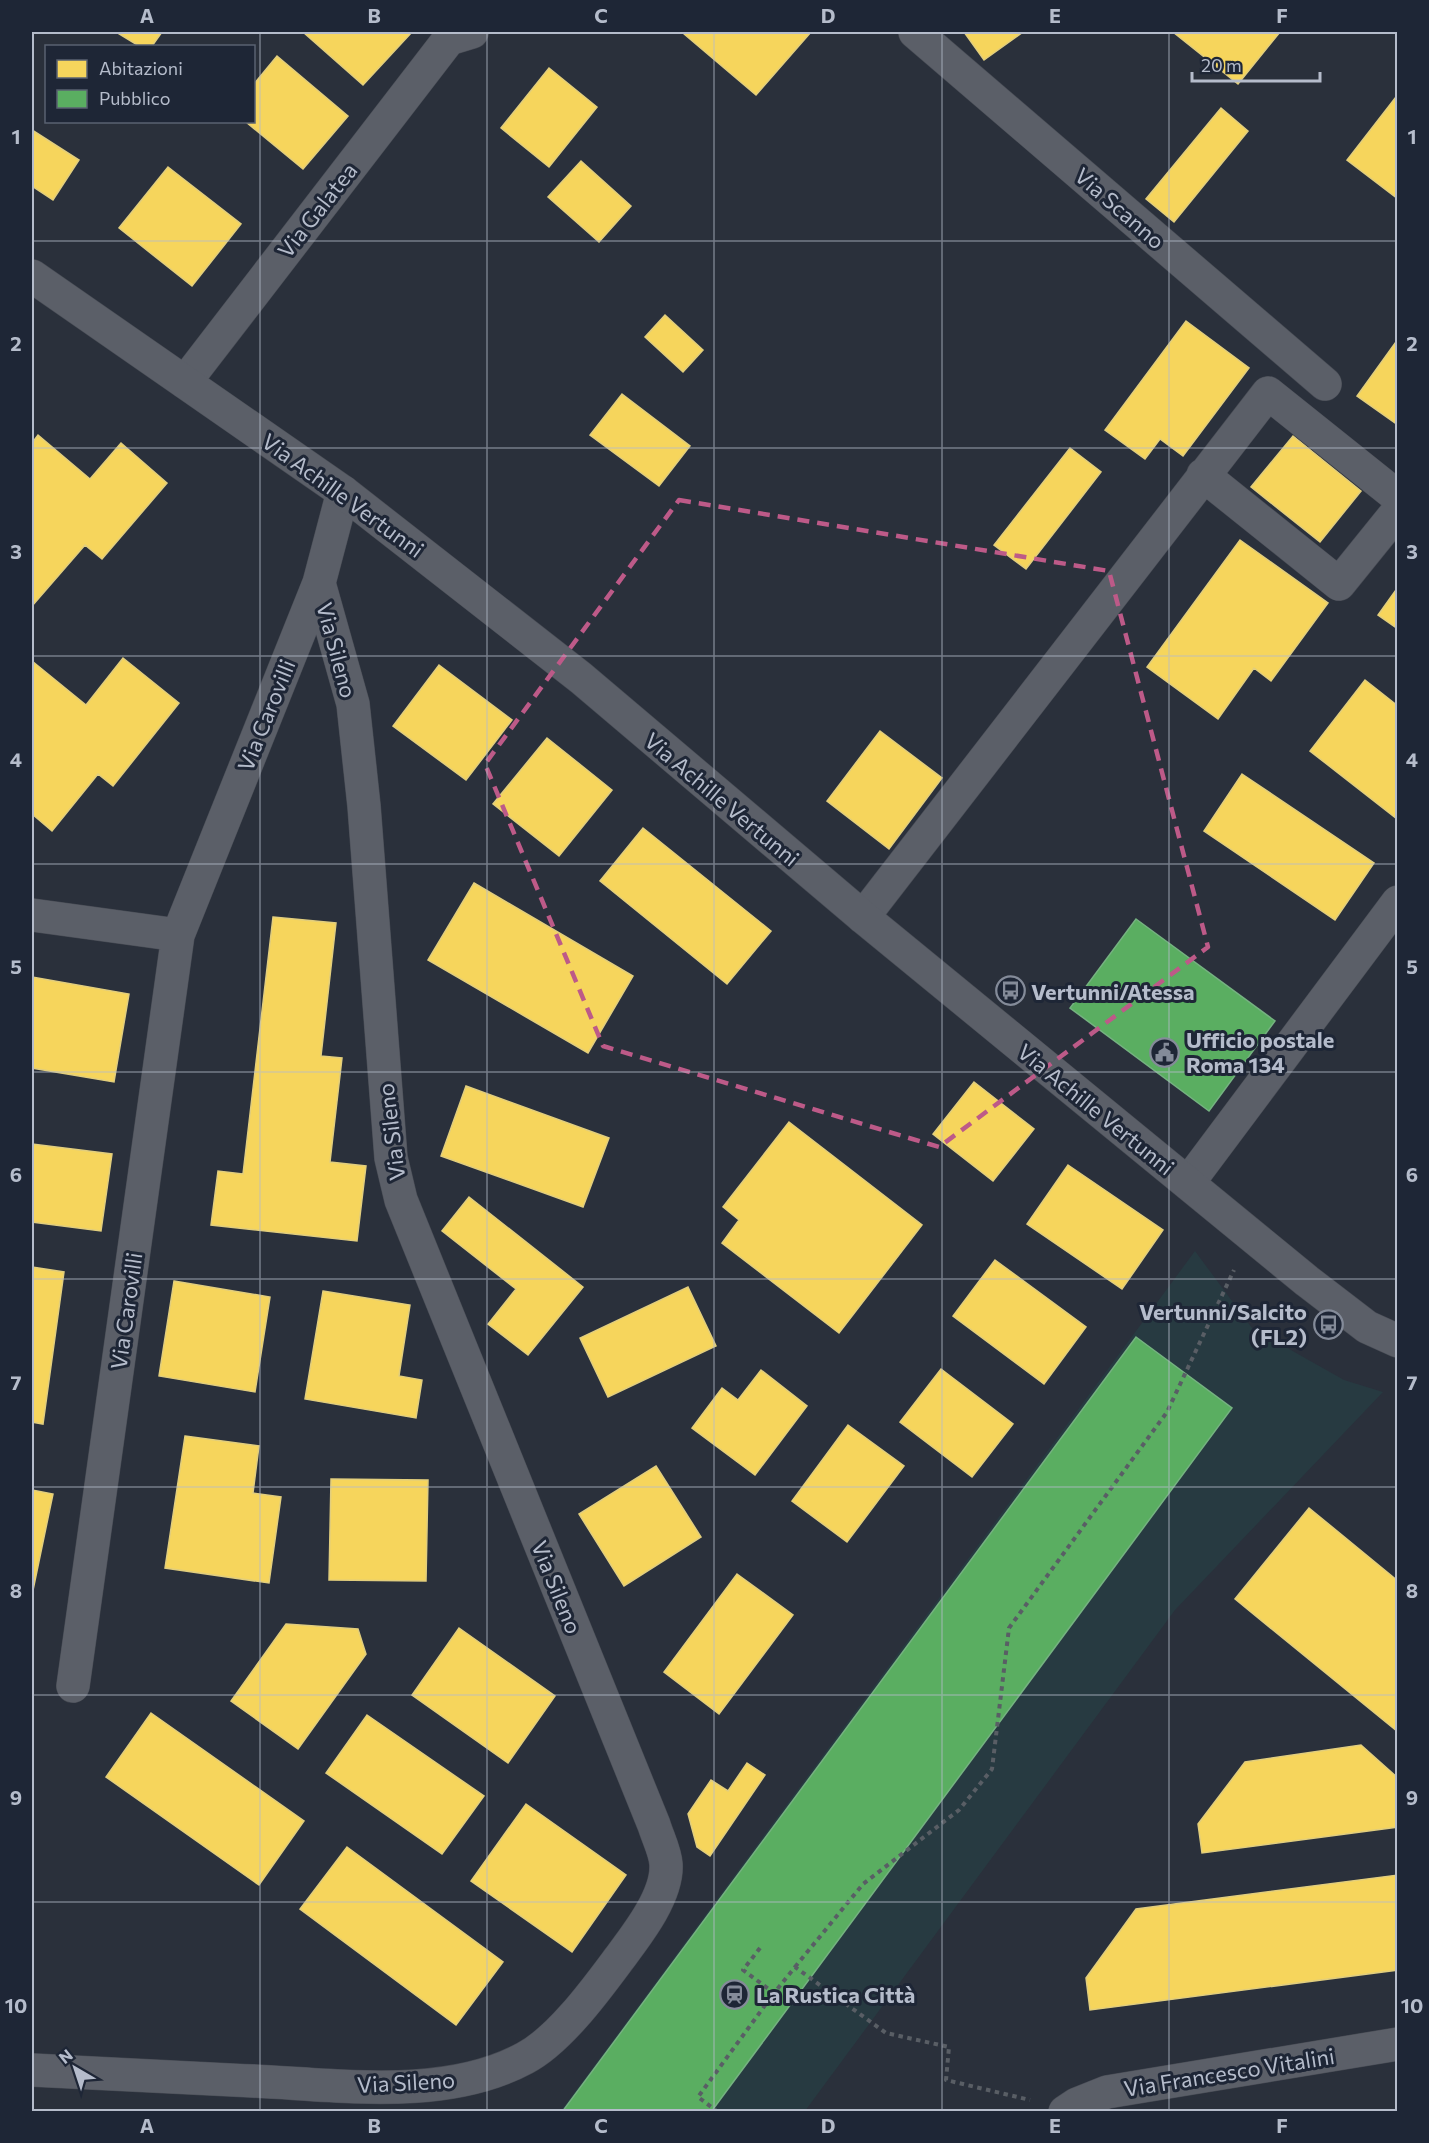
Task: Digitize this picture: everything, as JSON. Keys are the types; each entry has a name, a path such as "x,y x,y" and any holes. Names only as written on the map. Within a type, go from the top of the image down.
{"street":[{"name":"Via Scanno","path":"915,32 1325,384"},
{"name":"Via Galatea","path":"185,382 459,34"},
{"name":"Via Achille Vertunni","path":"32,276 343,492 581,678 863,917 1342,1310 1367,1327 1398,1341"},
{"path":"863,917 1268,393 1398,497"},
{"path":"1203,475 1339,584 1398,511"},
{"name":"Via Carovilli","path":"73,1686 178,935 319,584 343,492"},
{"name":"Via Sileno","path":"32,2070 384,2087 443,2084 499,2070 527,2058 579,2009 646,1919 659,1895 665,1876 664,1855 654,1825 394,1179 364,806 353,704 319,584"},
{"path":"1188,1183 1398,902"},
{"path":"32,915 178,935"},
{"name":"Via Francesco Vitalini","path":"1065,2112 1077,2104 1107,2092 1398,2044"}],"path":[{"path":"718,2112 698,2097 774,1993 863,1884 959,1810 992,1769 1009,1628 1167,1412 1252,1234"},
{"path":"760,1948 743,1970 774,1993"},
{"path":"795,1967 886,2033 949,2047 946,2080 1030,2100"}],"highlighted area":[{"path":"679,500 1109,571 1208,947 939,1147 603,1046 485,764"}],"shaded area":[{"path":"1195,1251 1252,1328 1344,1380 1383,1392 1175,1610 805,2111 560,2112"}],"building: Abitazioni":[{"path":"116,32 162,32 153,45 137,45"},
{"path":"303,32 412,32 363,85"},
{"path":"684,32 811,32 756,95"},
{"path":"964,32 1023,32 984,60"},
{"path":"1173,32 1280,32 1238,84"},
{"path":"277,56 348,116 303,169 247,123 255,123 255,83"},
{"path":"549,68 597,107 549,167 501,128"},
{"path":"1396,97 1398,98 1398,199 1347,160"},
{"path":"1221,108 1248,131 1174,222 1146,199"},
{"path":"32,130 79,160 53,200 32,186"},
{"path":"581,161 631,206 599,242 548,197"},
{"path":"168,167 241,224 192,286 119,228"},
{"path":"665,315 703,350 683,372 645,337"},
{"path":"1186,321 1249,368 1183,456 1160,439 1145,459 1105,430"},
{"path":"1398,339 1398,425 1357,396"},
{"path":"622,394 690,446 659,486 590,435"},
{"path":"38,435 90,479 121,443 167,483 102,559 85,545 32,606 32,443"},
{"path":"1293,436 1361,491 1320,542 1251,487"},
{"path":"1070,448 1101,472 1026,569 994,545"},
{"path":"1240,540 1328,603 1271,681 1254,668 1218,719 1147,667"},
{"path":"1398,587 1398,629 1378,615"},
{"path":"123,658 179,703 113,786 98,774 52,831 32,814 32,661 86,705"},
{"path":"439,665 512,720 466,780 393,726"},
{"path":"1365,680 1398,706 1397,819 1310,751"},
{"path":"880,731 942,778 889,849 827,801"},
{"path":"547,738 612,790 559,856 493,804"},
{"path":"1242,774 1374,863 1335,920 1204,831"},
{"path":"643,828 771,931 727,984 600,881"},
{"path":"474,883 633,976 588,1053 428,960"},
{"path":"273,917 336,923 321,1056 342,1058 330,1162 366,1166 357,1241 211,1225 218,1171 243,1174"},
{"path":"32,977 129,994 114,1082 32,1068"},
{"path":"974,1082 1034,1129 993,1181 933,1134"},
{"path":"466,1086 609,1138 583,1207 441,1156"},
{"path":"789,1122 922,1225 839,1333 722,1243 739,1220 723,1207"},
{"path":"32,1144 112,1154 101,1231 32,1222"},
{"path":"1068,1165 1163,1230 1122,1289 1027,1224"},
{"path":"469,1197 583,1287 528,1355 488,1324 516,1289 442,1231"},
{"path":"995,1260 1086,1327 1044,1384 953,1316"},
{"path":"32,1267 64,1272 43,1424 32,1422"},
{"path":"174,1281 270,1297 255,1392 159,1376"},
{"path":"688,1287 716,1346 608,1397 580,1338"},
{"path":"323,1291 410,1305 399,1376 422,1380 416,1418 305,1399"},
{"path":"941,1369 1013,1424 972,1477 900,1422"},
{"path":"761,1370 807,1406 755,1475 692,1428 722,1388 738,1400"},
{"path":"848,1425 904,1466 847,1542 792,1501"},
{"path":"185,1436 259,1446 253,1493 281,1497 269,1583 165,1568"},
{"path":"656,1466 701,1537 624,1586 579,1514"},
{"path":"331,1479 428,1480 426,1581 329,1580"},
{"path":"32,1490 53,1494 32,1595"},
{"path":"1309,1508 1398,1581 1398,1732 1235,1599"},
{"path":"737,1574 793,1615 719,1714 664,1672"},
{"path":"286,1624 358,1629 366,1654 298,1749 231,1701"},
{"path":"459,1628 555,1696 508,1763 412,1695"},
{"path":"151,1713 304,1821 259,1885 106,1777"},
{"path":"367,1715 484,1796 442,1854 326,1773"},
{"path":"1361,1745 1398,1778 1398,1827 1202,1853 1198,1824 1245,1762"},
{"path":"747,1763 765,1775 710,1856 697,1847 688,1814 711,1780 728,1791"},
{"path":"526,1804 626,1875 572,1952 471,1881"},
{"path":"347,1847 503,1962 456,2025 300,1909"},
{"path":"1398,1875 1398,1970 1090,2010 1086,1978 1136,1909"}],"building: Pubblico":[{"path":"1136,919 1275,1021 1209,1111 1070,1008"},
{"path":"1136,1337 1232,1408 711,2112 562,2112"}],"place":[{"name":"Vertunni/Atessa","path":"1010,991"},
{"name":"Ufficio postale Roma 134","path":"1165,1052"},
{"name":"Vertunni/Salcito (FL2)","path":"1328,1324"},
{"name":"La Rustica Città","path":"735,1994"}]}
